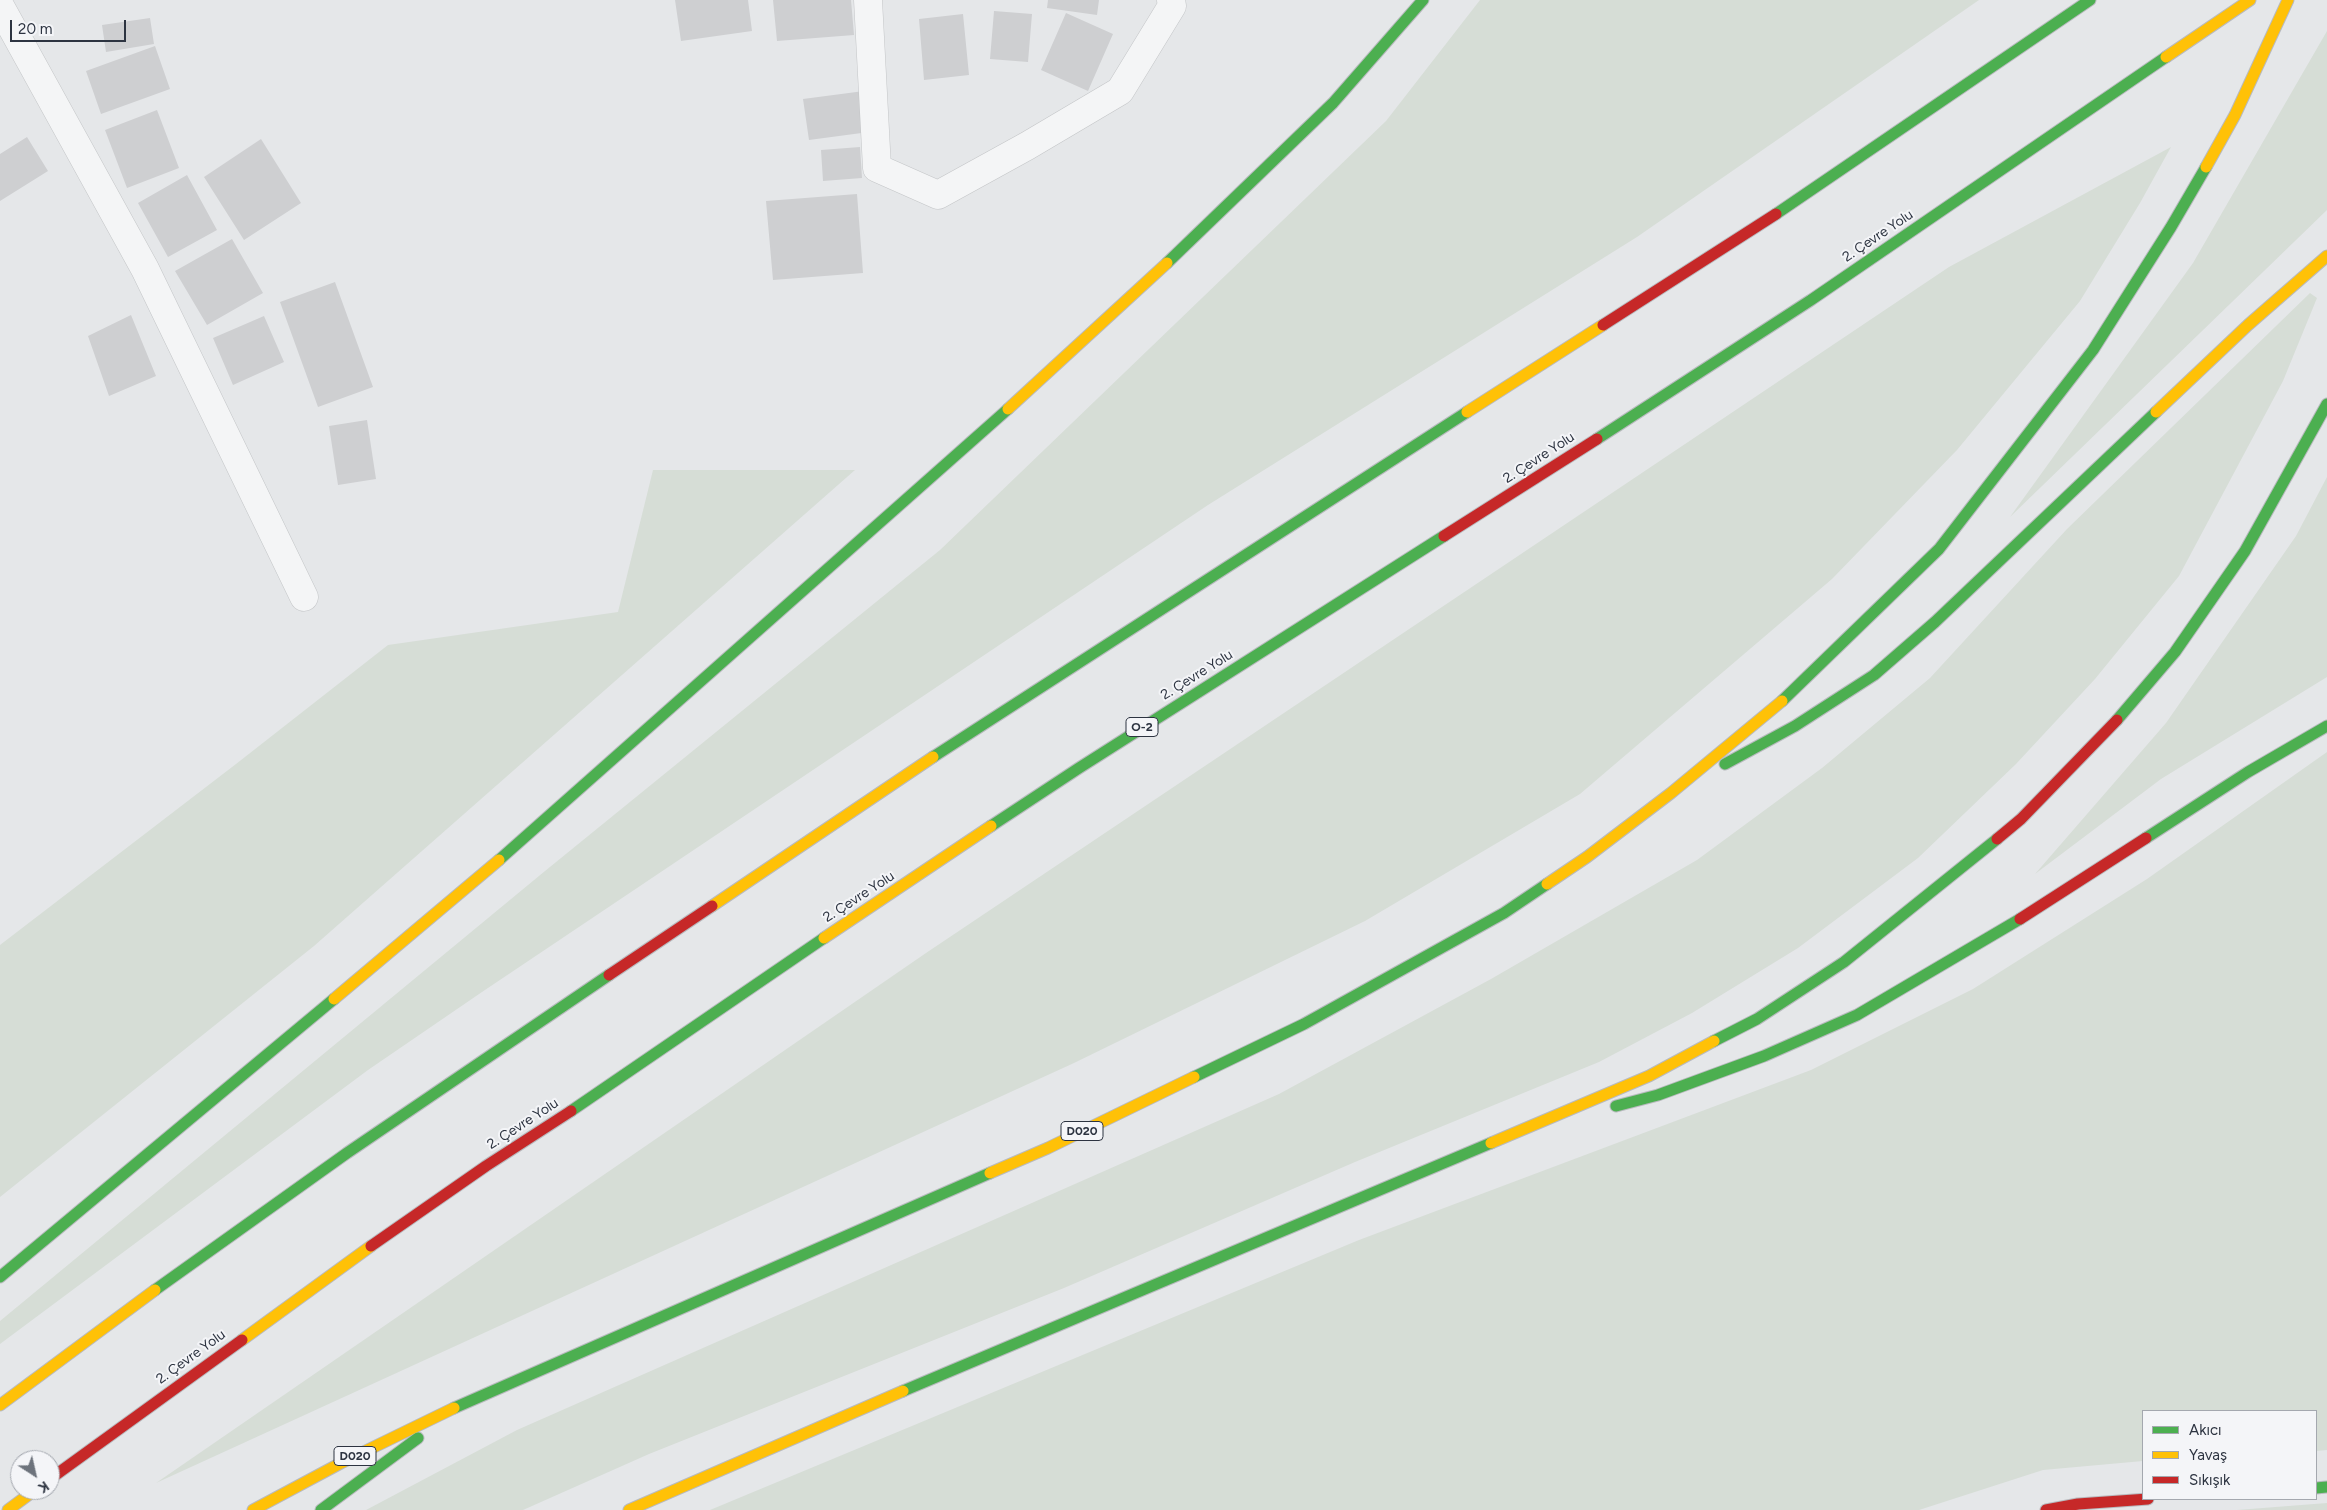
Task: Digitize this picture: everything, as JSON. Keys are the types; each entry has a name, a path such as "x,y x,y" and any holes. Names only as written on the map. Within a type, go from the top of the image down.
{"highway":[{"path":"0,1277 164,1142 503,856 1042,379 1173,258 1333,103 1423,0"},
{"path":"0,1405 222,1241 921,764 1767,220 2090,0"},
{"name":"2. Çevre Yolu","path":"60,1472 360,1254 486,1166 608,1086 752,986 1078,768 1538,477 1811,300 2250,0"},
{"path":"1671,793 1778,705 1939,549 2094,350 2171,227 2235,115 2288,0"},
{"path":"1671,793 1795,726 1874,675 1935,622 2248,325 2327,256"},
{"path":"629,1510 847,1415 1526,1130 1649,1076 1757,1019 1844,962 2021,819 2109,730 2175,652 2246,551 2327,404"},
{"path":"1526,1130 1658,1094 1764,1056 1857,1015 1992,937 2248,772 2327,726"},
{"name":"D020","path":"253,1510 341,1463 459,1406 1048,1148 1304,1024 1504,913 1587,857 1671,793"},
{"path":"321,1510 390,1460 459,1406"},
{"path":"2046,1510 2078,1504 2142,1499"},
{"path":"8,1510 22,1500"}],"street":[{"path":"868,0 877,168 938,195 1027,146 1120,91 1172,6 1171,0"},
{"path":"0,6 145,269 304,597"}],"shaded area":[{"path":"1480,0 1979,0 1637,237 1208,505 482,992 368,1070 0,1344 0,1321 545,871 940,550 1386,121"},
{"path":"2327,31 2327,210 2010,517 2193,263"},
{"path":"2171,147 2140,203 2080,301 1957,450 1832,579 1580,794 1365,921 1074,1063 156,1483 926,953 1949,267"},
{"path":"2310,293 2317,298 2283,381 2179,576 2095,679 2016,764 1918,858 1798,948 1692,1013 1599,1062 1355,1162 1064,1288 649,1454 523,1510 366,1510 517,1430 1279,1094 1491,979 1697,860 1822,768 1930,678 2067,529"},
{"path":"653,470 855,470 314,946 0,1197 0,945 388,645 618,612"},
{"path":"2327,477 2327,677 2161,779 2035,874 2166,723 2296,536"},
{"path":"2327,752 2327,1450 2317,1451 2317,1410 2142,1410 2142,1461 2043,1470 1919,1510 710,1510 1359,1240 1811,1070 1973,989 2147,879"},
{"path":"2327,1503 2327,1510 2237,1510"}],"building":[{"path":"675,0 748,0 752,31 681,41"},
{"path":"773,0 851,0 854,35 777,41"},
{"path":"1048,0 1099,0 1097,15 1047,8"},
{"path":"994,11 1032,14 1028,62 990,59"},
{"path":"1066,13 1113,34 1088,91 1041,70"},
{"path":"963,14 969,75 924,80 919,19"},
{"path":"150,18 154,44 106,52 102,25"},
{"path":"155,46 170,89 101,114 86,71"},
{"path":"864,91 869,132 809,140 803,99"},
{"path":"157,110 179,168 127,188 105,130"},
{"path":"27,137 48,171 0,201 0,154"},
{"path":"261,139 301,203 244,240 204,177"},
{"path":"860,147 862,178 823,181 821,150"},
{"path":"187,175 217,230 168,257 138,203"},
{"path":"857,194 863,273 773,280 766,201"},
{"path":"232,239 263,293 207,325 175,271"},
{"path":"335,282 373,387 318,407 280,302"},
{"path":"131,315 156,376 109,396 88,336"},
{"path":"264,316 284,362 233,385 213,338"},
{"path":"367,420 376,479 338,485 329,426"}],"traffic: fast":[{"path":"1167,263 1333,103 1423,0"},
{"path":"1776,214 2090,0"},
{"path":"1597,439 1811,300 2166,57"},
{"path":"1782,701 1939,549 2093,350 2171,227 2206,167"},
{"path":"2117,720 2175,652 2245,551 2327,404"},
{"path":"499,860 1008,409"},
{"path":"933,757 1467,412"},
{"path":"1725,764 1795,726 1874,675 1935,622 2156,412"},
{"path":"991,826 1444,536"},
{"path":"2146,838 2248,772 2327,726"},
{"path":"1714,1041 1757,1019 1844,962 1997,839"},
{"path":"1194,1077 1304,1024 1504,913 1547,884"},
{"path":"1616,1106 1658,1095 1764,1056 1857,1015 2020,919"},
{"path":"571,1111 824,938"},
{"path":"155,1290 347,1153 609,975"},
{"path":"0,1277 334,999"},
{"path":"903,1391 1491,1143"},
{"path":"454,1408 990,1173"},
{"path":"321,1510 418,1438"},
{"path":"2317,1488 2327,1487"}],"traffic: slow":[{"path":"2166,57 2250,0"},
{"path":"2206,167 2235,115 2288,0"},
{"path":"2156,412 2248,325 2327,256"},
{"path":"1008,409 1167,263"},
{"path":"1467,412 1603,325"},
{"path":"1547,884 1587,857 1671,793 1782,701"},
{"path":"712,906 933,757"},
{"path":"824,938 991,826"},
{"path":"334,999 499,860"},
{"path":"1491,1143 1649,1076 1714,1041"},
{"path":"990,1173 1048,1148 1194,1077"},
{"path":"242,1340 371,1246"},
{"path":"0,1405 155,1290"},
{"path":"629,1510 903,1391"},
{"path":"253,1510 341,1463 454,1408"},
{"path":"8,1510 22,1500"}],"traffic: jam":[{"path":"1603,325 1776,214"},
{"path":"1444,536 1597,439"},
{"path":"1997,839 2021,819 2117,720"},
{"path":"2020,919 2146,838"},
{"path":"609,975 712,906"},
{"path":"371,1246 486,1166 571,1111"},
{"path":"60,1472 242,1340"},
{"path":"2046,1510 2078,1504 2142,1499"}]}
